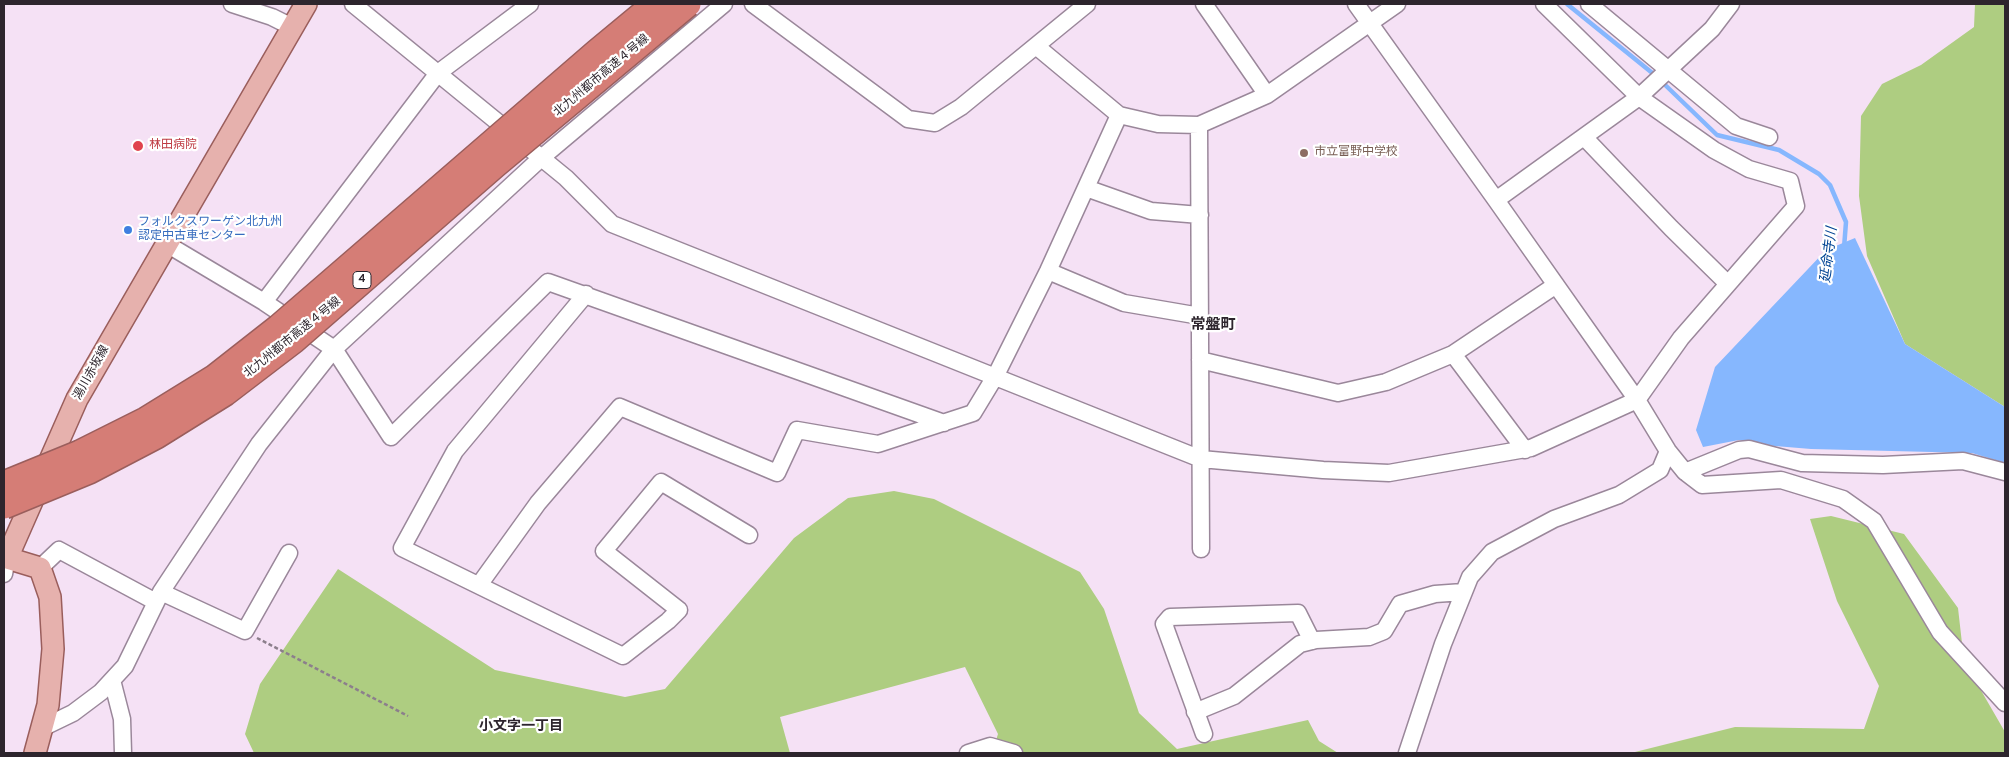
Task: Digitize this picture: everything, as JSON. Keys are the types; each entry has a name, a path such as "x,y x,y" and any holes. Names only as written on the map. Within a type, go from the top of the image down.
{"highway":[{"name":"北九州都市高速４号線","path":"4,484 80,453 146,420 214,378 279,328 596,52 655,4"},
{"name":"北九州都市高速４号線","path":"4,506 98,467 156,436 225,393 293,341 495,165 688,4"}],"main road":[{"name":"湯川赤坂線","path":"40,568 5,563 77,399 165,243 306,4"},
{"path":"35,753 48,705 53,649 50,597 40,568"}],"street":[{"path":"232,4 272,17 292,27"},
{"path":"353,4 540,159 566,178 612,224 996,375 1201,459 1323,470 1389,473 1525,450 1637,400 1681,338 1796,206 1790,181 1749,169 1714,150 1639,97 1544,4"},
{"path":"264,302 438,73 530,4"},
{"path":"661,4 690,33"},
{"path":"42,728 73,713 100,692 125,666 158,597 259,444 334,349 540,159 724,4"},
{"path":"753,4 908,119 935,123 961,107 1087,4"},
{"path":"1204,4 1266,95"},
{"path":"1356,4 1637,400 1668,451 1685,472 1702,485 1781,480 1843,499 1874,521 1940,632 2005,703"},
{"path":"1036,46 1119,115 1158,124 1199,125 1266,95 1397,4"},
{"path":"1589,4 1736,126 1769,138"},
{"path":"1496,200 1639,97 1712,29 1731,4"},
{"path":"479,585 538,503 620,407 777,473 797,430 878,444 973,413 996,375 1048,271 1119,115"},
{"path":"1199,125 1201,549"},
{"path":"1584,137 1671,228 1728,284"},
{"path":"1086,188 1151,211 1200,215"},
{"path":"165,243 264,302 334,349 391,438 548,282 944,423"},
{"path":"1048,271 1124,303 1200,316"},
{"path":"1200,360 1338,393 1386,382 1452,354 1556,285"},
{"path":"586,294 455,450 402,548 623,656 668,621 679,610 604,551 661,482 748,535"},
{"path":"1452,354 1525,450"},
{"path":"1685,472 1739,450 1749,449 1802,463 1883,465 1963,461 2005,472"},
{"path":"1407,753 1443,644 1470,577 1492,552 1554,519 1619,495 1660,470 1668,451"},
{"path":"40,568 59,550 158,597 245,632 289,554"},
{"path":"1195,712 1234,696 1300,644 1312,641 1369,637 1384,631 1400,604 1435,594 1463,592"},
{"path":"1204,734 1164,624 1170,617 1298,613 1312,641"},
{"path":"112,680 122,718 123,753"},
{"path":"968,753 990,746 1014,753"}],"path":[{"path":"245,632 408,716"}],"green space":[{"path":"1975,4 2005,4 2005,407 1905,344 1867,256 1859,196 1861,116 1882,84 1921,65 1974,27"},
{"path":"894,491 934,499 1080,572 1104,609 1139,713 1177,749 1308,720 1319,741 1338,753 992,753 998,734 965,667 780,717 790,753 254,753 245,734 260,684 338,569 495,670 625,697 665,689 794,538 848,498"},
{"path":"1831,516 1904,534 1958,608 1964,661 2005,732 2005,753 1631,753 1735,727 1864,729 1879,686 1837,601 1810,519"}],"water":[{"path":"1855,238 1905,344 2005,407 2005,463 1972,453 1811,449 1763,445 1739,440 1703,447 1696,430 1715,367 1826,250"}],"waterway":[{"name":"延命寺川","path":"1567,4 1656,76"},
{"name":"延命寺川","path":"1661,81 1717,135 1779,150 1819,174 1830,185 1846,222 1844,248"}],"place":[{"name":"林田病院","path":"138,146"},
{"name":"市立富野中学校","path":"1304,153"},
{"name":"フォルクスワーゲン北九州 認定中古車センター","path":"128,230"}],"district":[{"name":"常盤町","path":"1213,326"},
{"name":"小文字一丁目","path":"521,727"}]}
